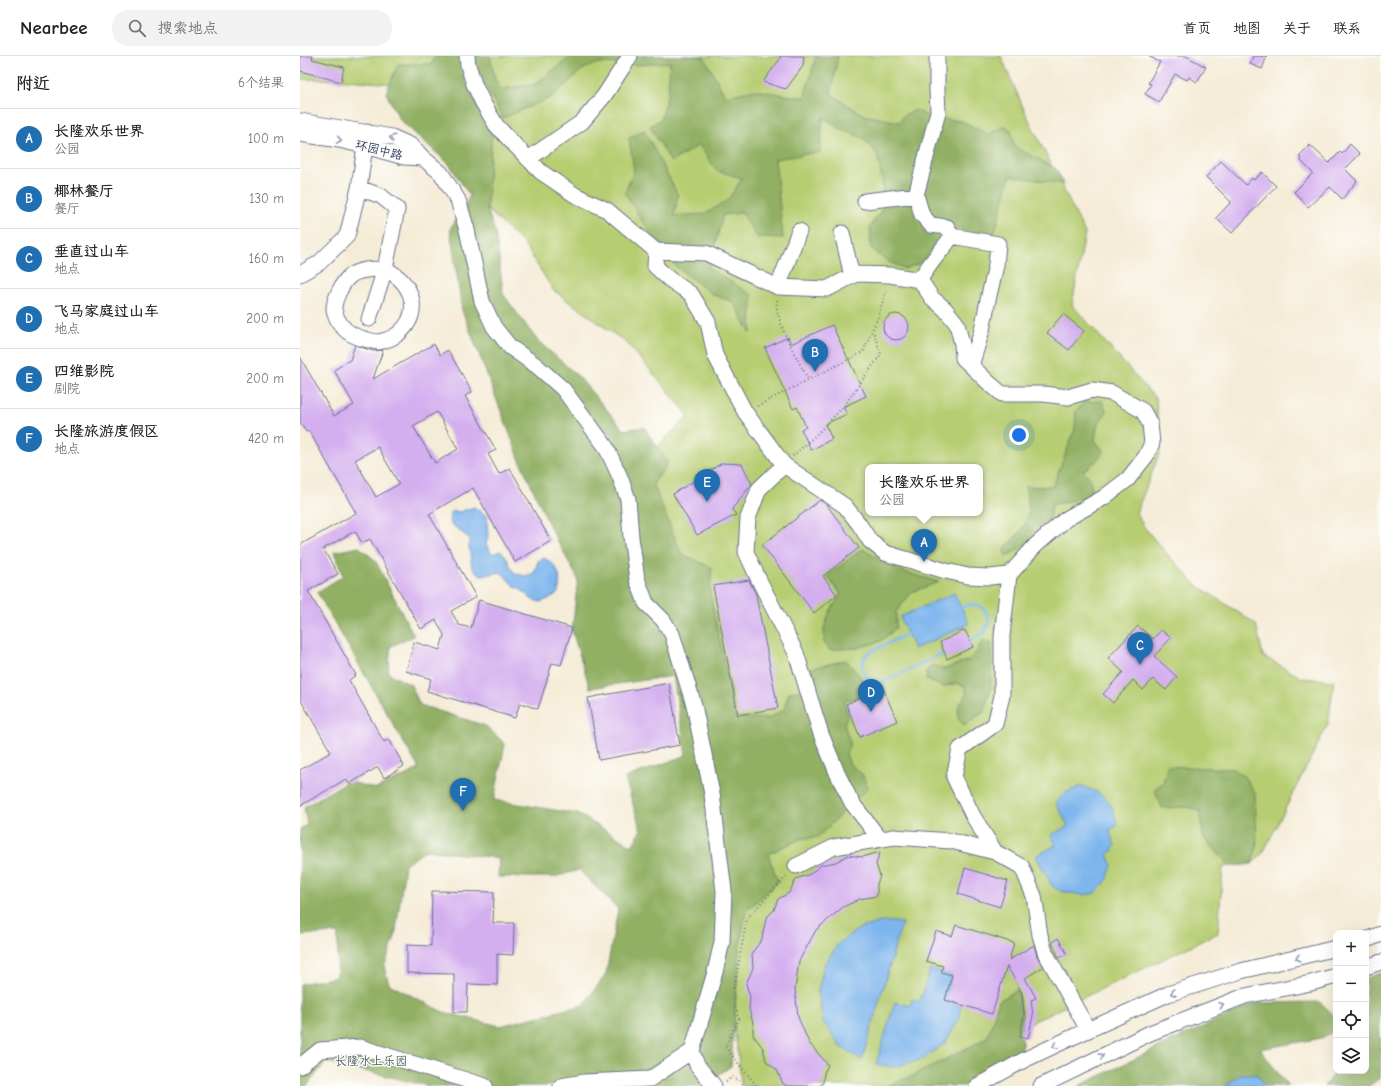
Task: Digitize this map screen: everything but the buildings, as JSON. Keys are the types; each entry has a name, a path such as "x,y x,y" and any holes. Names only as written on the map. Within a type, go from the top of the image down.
{"street":[{"path":"467,56 474,84 496,125 528,159 541,172 575,195 607,210 656,251 706,253 778,287 827,289 856,274 890,275 920,280 932,298 957,324 962,344 963,358 1002,394 1043,394 1068,397 1092,390 1112,393 1143,411 1150,424 1152,443 1146,456 1128,479 1103,498 1066,519 1036,545 1008,575 1002,636 1002,696 995,724 960,749 954,777 973,816 995,852"},
{"path":"528,159 582,122 604,96 630,56"},
{"path":"937,56 938,112 916,195 922,215 931,225 947,227 952,236"},
{"name":"环园中路","path":"300,121 366,139 404,157 424,158 441,173 458,200 467,230 482,301 494,327 510,347 537,366 563,389 606,447 628,499 631,537 637,579 646,603 663,620 672,634 694,705 712,794 724,891 722,942 692,1052"},
{"name":"环园中路","path":"300,134 339,140 366,139"},
{"path":"300,274 319,263 347,236 359,188 366,139"},
{"path":"359,188 381,196 397,209 385,269 369,319"},
{"path":"865,201 916,195"},
{"path":"778,287 799,231"},
{"path":"842,233 852,276"},
{"path":"920,280 928,266 952,236"},
{"path":"952,236 998,244 996,265 982,330 971,366"},
{"path":"656,251 655,266 668,279 691,294 708,322 715,355 745,412 784,465 845,506 870,541 885,553 968,576 990,577 1008,575"},
{"path":"368,269 385,269 393,273 401,280 409,290 413,302 411,317 403,329 392,338 377,342 348,333 339,323 334,308 339,290 350,276 368,269"},
{"path":"784,465 759,490 748,518 746,552 796,653 821,734 838,775 852,803 880,840"},
{"path":"796,866 834,847 894,837 951,841 995,852 1022,868 1034,896 1040,935 1046,952 1088,1030"},
{"path":"1369,939 1381,934"},
{"path":"978,1086 1024,1060 1168,994 1241,971 1333,949"},
{"path":"1369,966 1381,962"},
{"path":"1041,1086 1150,1033 1245,996 1311,983 1333,977"},
{"path":"300,1066 320,1050 360,1047 485,1086"},
{"path":"561,1086 584,1082 650,1079 692,1052 697,1065 714,1086"}],"path":[{"path":"745,412 862,352 878,317 890,275"},
{"path":"778,287 776,305 782,329 808,379"},
{"path":"784,465 844,406 881,354 872,330"},
{"path":"732,1077 748,1086 756,1085 726,1047 739,1019 732,999 747,918 796,866"}],"green space":[{"path":"300,56 1001,56 1025,112 1085,233 1072,305 1156,399 1160,452 1136,513 1144,527 1195,584 1256,624 1263,656 1302,678 1334,681 1328,724 1263,853 1252,864 1223,867 1218,933 1022,1027 908,1086 743,1086 741,1083 734,1023 739,950 638,465 689,416 628,344 553,290 525,245 487,209 424,87 348,80 300,79"},
{"name":"长隆水上乐园","path":"434,56 463,56 464,81 492,135 487,209 495,232 503,294 537,340 578,376 624,430 644,427 668,463 653,484 681,553 712,568 710,594 736,718 769,718 784,709 789,692 807,690 812,668 846,660 864,681 869,691 844,702 848,715 844,724 850,743 846,754 850,764 862,774 868,788 818,837 800,839 768,854 778,882 746,911 739,950 731,1066 703,1086 429,1086 326,1062 307,1086 300,1086 300,984 337,977 338,933 300,935 300,829 307,825 304,807 348,781 376,789 419,769 317,592 343,576 334,552 359,547 375,560 414,636 391,646 388,673 411,685 420,705 486,726 505,744 494,800 578,814 632,846 641,831 625,778 686,755 673,676 590,688 572,631 578,579 551,529 521,463 462,310 450,229 470,196 449,164 400,120 386,93 398,64 432,64","holes":["426,850 499,858 498,877 554,877 579,870 618,909 606,974 583,1005 500,1026 443,1012 389,984 384,967 395,937 405,865"]},
{"path":"474,56 490,56 495,79 501,89 535,84 572,56 697,56 705,58 725,96 755,90 804,98 815,61 815,56 838,56 831,94 864,115 899,122 904,115 916,110 928,117 962,121 988,134 1005,126 1011,130 1014,146 1056,169 1064,184 1010,176 994,235 971,236 959,227 939,241 922,262 905,269 889,262 871,248 870,227 884,206 882,179 877,154 863,138 839,128 823,117 820,152 775,159 783,238 757,237 742,213 723,215 709,268 752,295 751,334 733,302 712,294 674,265 641,219 625,193 634,170 629,138 644,130 678,195 674,216 705,214 728,200 742,178 717,171 699,145 671,162 650,126 661,119 668,94 670,62 642,65 599,63 583,69 552,97 503,118 475,65"},
{"path":"1102,401 1107,412 1098,423 1095,440 1104,452 1095,462 1083,471 1089,477 1092,490 1087,497 1052,505 1048,526 1028,543 1006,557 1004,549 1022,529 1027,517 1029,506 1025,486 1053,486 1075,429 1076,411 1084,402"},
{"path":"862,549 898,570 939,582 912,592 896,612 896,628 881,641 858,648 829,650 824,642 824,628 830,611 841,594 827,576"},
{"path":"983,640 991,643 991,689 984,712 964,725 958,719 958,708 966,695 966,687 957,683 943,687 927,680 926,671 932,665 945,669 969,660 975,654"},
{"path":"1167,766 1233,769 1244,776 1255,793 1257,845 1252,864 1231,866 1223,859 1203,837 1199,810 1187,807 1162,808 1154,789 1163,783"},
{"path":"1381,973 1381,1007 1379,1010 1380,1078 1369,1086 1324,1086 1334,1074 1369,1074 1369,977"},
{"path":"1017,990 1022,1012 1022,1055 964,1086 885,1086 911,1077 988,1036 999,1001"},
{"path":"1320,1002 1333,1014 1333,1032 1322,1038 1260,1049 1288,1086 1079,1086 1159,1047 1256,1003"}],"water":[{"path":"474,507 487,516 488,537 486,544 492,554 500,551 505,555 514,573 525,576 534,573 538,561 544,558 556,568 558,572 560,582 558,593 549,599 540,602 531,599 512,584 501,572 481,575 472,568 469,538 451,524 449,515 453,510 459,512"},
{"path":"954,593 969,624 914,649 900,617"},
{"path":"1082,786 1098,793 1106,799 1112,808 1116,819 1116,827 1109,830 1115,845 1112,851 1108,853 1112,865 1108,878 1095,893 1085,895 1060,891 1052,886 1036,856 1056,845 1051,835 1068,826 1056,803 1065,793"},
{"path":"885,921 902,923 862,1060 840,1046 823,1021 818,991 824,965 839,943 860,928"},
{"path":"930,969 952,975 945,1000 961,1005 960,1017 946,1042 923,1059 894,1067 876,1064 895,1002 910,1006 912,999 920,1002"},
{"path":"1241,1074 1257,1074 1265,1086 1225,1086"}],"waterway":[{"path":"970,604 981,607 987,614 988,624 983,634 883,682 872,681 867,677 862,667 865,656 870,652 970,604"}],"place":[{"name":"椰林餐厅","path":"815,372"},
{"name":"四维影院","path":"707,502"},
{"name":"长隆欢乐世界","path":"924,562"},
{"name":"垂直过山车","path":"1140,665"},
{"name":"飞马家庭过山车","path":"871,712"},
{"name":"长隆旅游度假区","path":"463,811"}]}
